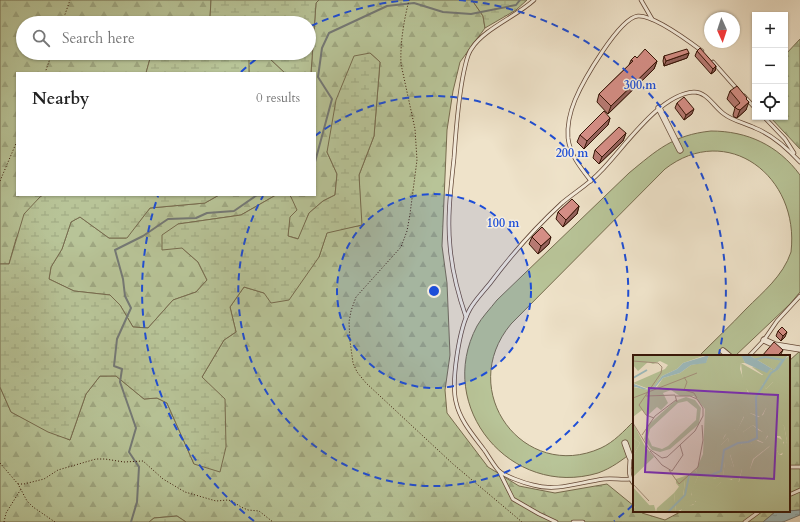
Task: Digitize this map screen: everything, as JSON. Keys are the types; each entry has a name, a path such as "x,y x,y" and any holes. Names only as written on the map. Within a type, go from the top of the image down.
{"street":[{"path":"659,108 680,150"},
{"path":"764,340 775,345 800,349"},
{"path":"724,351 727,355"},
{"path":"624,443 632,457"}],"lane":[{"path":"466,317 456,285 450,241 451,188 456,126 462,80 469,53 473,46 491,30 522,10 534,0"},
{"path":"641,0 652,19"},
{"path":"591,181 578,163 569,143 568,124 575,101 599,57 624,23 638,16 652,19 703,53"},
{"path":"711,60 752,105"},
{"path":"556,522 513,499 499,470 462,419 455,399 454,386 461,331 466,317 473,305 523,243 564,202 591,181 659,108 680,95 693,92 701,94 723,114 755,127 771,136 784,146 800,162"},
{"path":"767,120 785,139 796,158"},
{"path":"751,355 764,340 777,321 800,296"},
{"path":"632,457 629,473 630,479 633,483"},
{"path":"499,470 523,482 546,487 565,486 603,479 630,479"},
{"path":"790,495 800,490"},
{"path":"745,522 759,512"},
{"path":"573,522 583,522"}],"path":[{"path":"64,16 70,0"},
{"path":"409,0 404,23 401,64 415,129 417,146 417,160 410,214 402,247 356,297 349,322 353,363 357,372 366,383 454,464 522,522"},
{"path":"45,72 50,60"},
{"path":"0,181 16,143"},
{"path":"18,484 44,479 53,471 96,459 124,462 143,461 163,479 185,492 216,501 232,501 248,510 259,510 273,522"},
{"path":"0,463 18,484 27,501 55,522"},
{"path":"4,522 6,513 21,489"}],"green space":[{"path":"0,0 211,0 210,16 16,16 16,60 150,60 146,72 16,72 16,196 42,196 16,239 9,264 0,264"},
{"path":"211,0 319,0 316,3 315,16 210,16"},
{"path":"319,0 472,0 483,16 485,28 460,62 453,91 447,130 442,246 447,283 450,355 445,390 447,413 488,467 519,486 555,493 607,484 633,505 633,512 641,512 665,520 680,512 775,512 763,522 186,522 177,516 154,518 149,522 0,522 0,387 11,412 70,440 86,394 100,376 116,376 144,399 157,398 167,403 194,464 202,377 224,340 236,332 230,307 244,287 264,293 319,257 327,232 361,225 359,175 374,136 380,62 370,53 327,152 337,174 335,195 323,201 309,213 299,239 288,236 290,196 316,196 316,72 311,72 312,60 316,60 316,3"},
{"path":"472,0 527,0 516,10 485,28 483,16"},
{"path":"800,39 800,149 773,120 788,120 788,52"},
{"path":"370,53 380,62 374,136 359,175 362,225 327,233 319,257 289,300 271,303 264,293 244,287 230,307 236,332 224,340 202,377 225,399 226,447 220,472 194,464 167,403 157,398 144,399 116,376 100,376 86,394 70,440 48,432 11,412 0,387 0,264 9,264 24,214 40,197 217,196 205,203 150,208 127,238 109,238 80,217 71,222 62,249 51,267 49,279 74,291 110,295 120,305 133,327 148,328 173,300 196,292 207,280 198,262 182,248 162,250 162,235 178,224 241,215 274,196 290,196 297,210 290,217 288,236 298,239 309,213 323,201 335,195 337,174 327,152 336,100 354,56"},
{"path":"150,60 249,60 249,72 146,72"},
{"path":"248,60 271,60 284,72 249,72"},
{"path":"271,60 312,60 311,72 284,72"},
{"path":"711,131 724,132 749,137 772,148 782,155 800,175 800,292 790,304 736,355 700,355 766,290 783,269 791,252 791,225 784,200 771,180 755,164 734,154 712,151 689,156 665,169 511,324 496,350 491,377 495,402 506,424 524,442 547,453 573,455 606,446 633,422 633,452 621,461 598,473 566,477 536,472 510,459 489,440 473,415 466,387 466,357 477,326 497,300 629,173 648,157 666,145 686,136"},
{"path":"217,196 274,196 241,215 178,224 182,248 198,262 207,280 196,292 173,300 148,328 133,327 120,305 110,295 74,291 49,279 51,267 62,249 71,222 80,217 109,238 126,238 150,208 205,203"},
{"path":"800,351 800,510 790,511 790,360"},
{"path":"177,516 186,522 149,522 154,518"}],"water":[{"path":"800,510 800,515 783,522 763,522 775,512"}],"building":[{"path":"700,48 716,66 713,69 697,51"},
{"path":"645,49 657,61 611,106 599,94 633,61 631,60 635,56 637,58"},
{"path":"687,49 689,53 666,61 664,56"},
{"path":"737,86 749,102 740,110 735,107 740,103 730,91"},
{"path":"684,97 694,109 686,115 677,103"},
{"path":"604,111 610,118 587,141 580,135"},
{"path":"619,127 626,133 602,157 595,150"},
{"path":"572,199 579,206 566,220 558,212"},
{"path":"542,227 551,237 541,246 532,237"},
{"path":"782,327 787,332 783,336 778,331"},
{"path":"774,342 783,350 778,355 763,355"}],"waterway":[{"path":"316,158 332,99 318,77 322,48 329,33 387,6 414,3 443,12 471,14 516,5 520,0"},
{"path":"131,522 137,502 139,467 129,452 136,428 120,382 122,369 114,366 117,339 131,308 125,296 123,279 115,250 143,236 168,219 196,218 207,213 234,211 256,196"}]}
